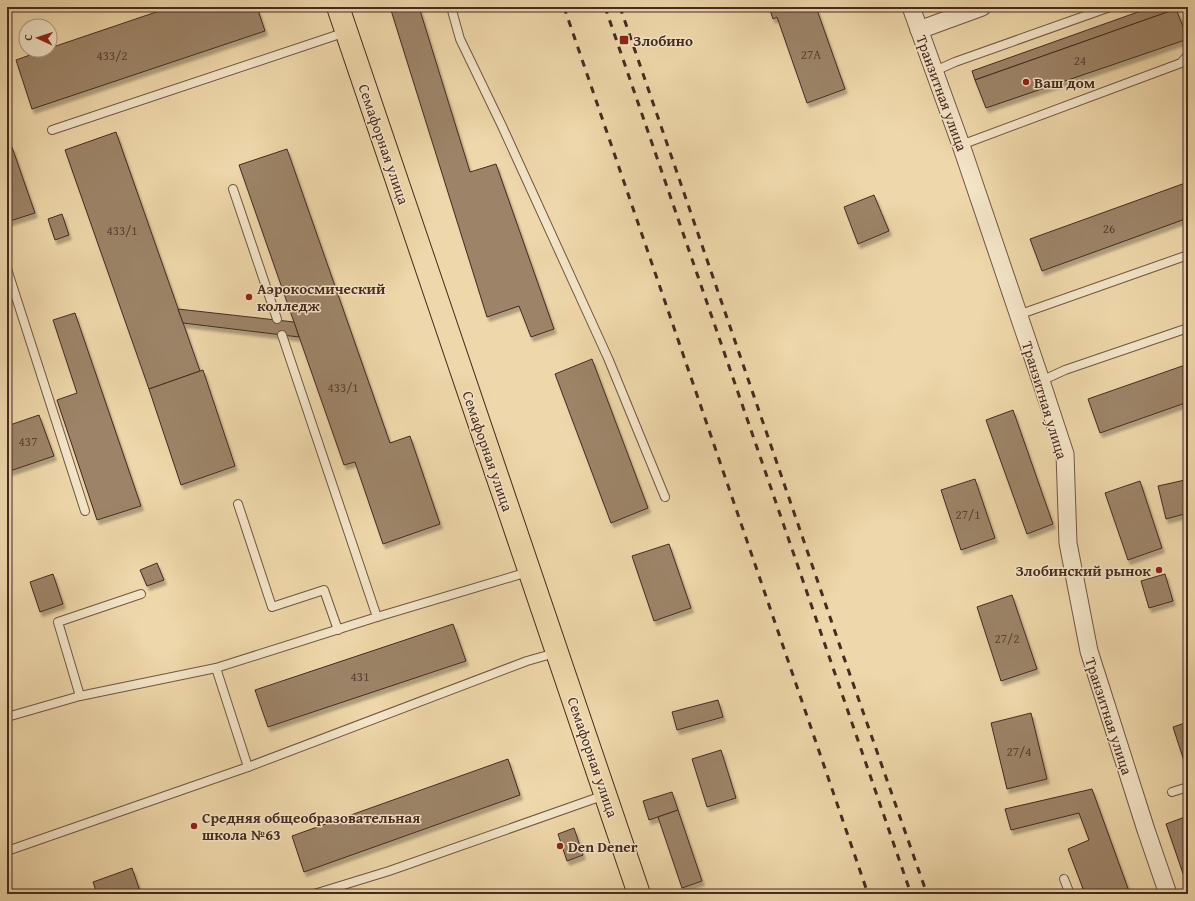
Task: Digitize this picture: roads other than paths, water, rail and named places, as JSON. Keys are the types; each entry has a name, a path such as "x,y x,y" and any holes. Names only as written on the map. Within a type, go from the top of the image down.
{"highway":[{"name":"Семафорная улица","path":"338,7 639,894"}],"street":[{"name":"Транзитная улица","path":"911,7 961,145 1065,454 1068,543 1089,651 1168,894"},
{"path":"919,30 982,7"}],"lane":[{"path":"451,7 460,39 502,126 608,358 665,497"},
{"path":"935,71 956,62 1110,7"},
{"path":"52,130 346,32"},
{"path":"961,145 1181,63 1188,55"},
{"path":"233,189 277,319"},
{"path":"1018,315 1188,255"},
{"path":"7,269 85,511"},
{"path":"1041,381 1065,370 1188,328"},
{"path":"282,335 377,617"},
{"path":"238,504 272,607 324,590 338,630"},
{"path":"7,717 80,696 216,668 377,617 529,572"},
{"path":"80,696 58,622 141,594"},
{"path":"7,851 248,767 527,661 557,652"},
{"path":"216,668 248,767"},
{"path":"1172,792 1188,787"},
{"path":"314,894 389,871 605,795"},
{"path":"1064,879 1070,894"}],"railway":[{"path":"564,7 868,894"},
{"path":"605,7 911,894"},
{"path":"620,7 927,894"}],"place":[{"name":"Злобино","path":"624,40"},
{"name":"Ваш дом","path":"1026,82"},
{"name":"Аэрокосмический колледж","path":"249,297"},
{"name":"Злобинский рынок","path":"1159,570"},
{"name":"Средняя общеобразовательная школа №63","path":"194,826"},
{"name":"Den Dener","path":"560,846"}]}
